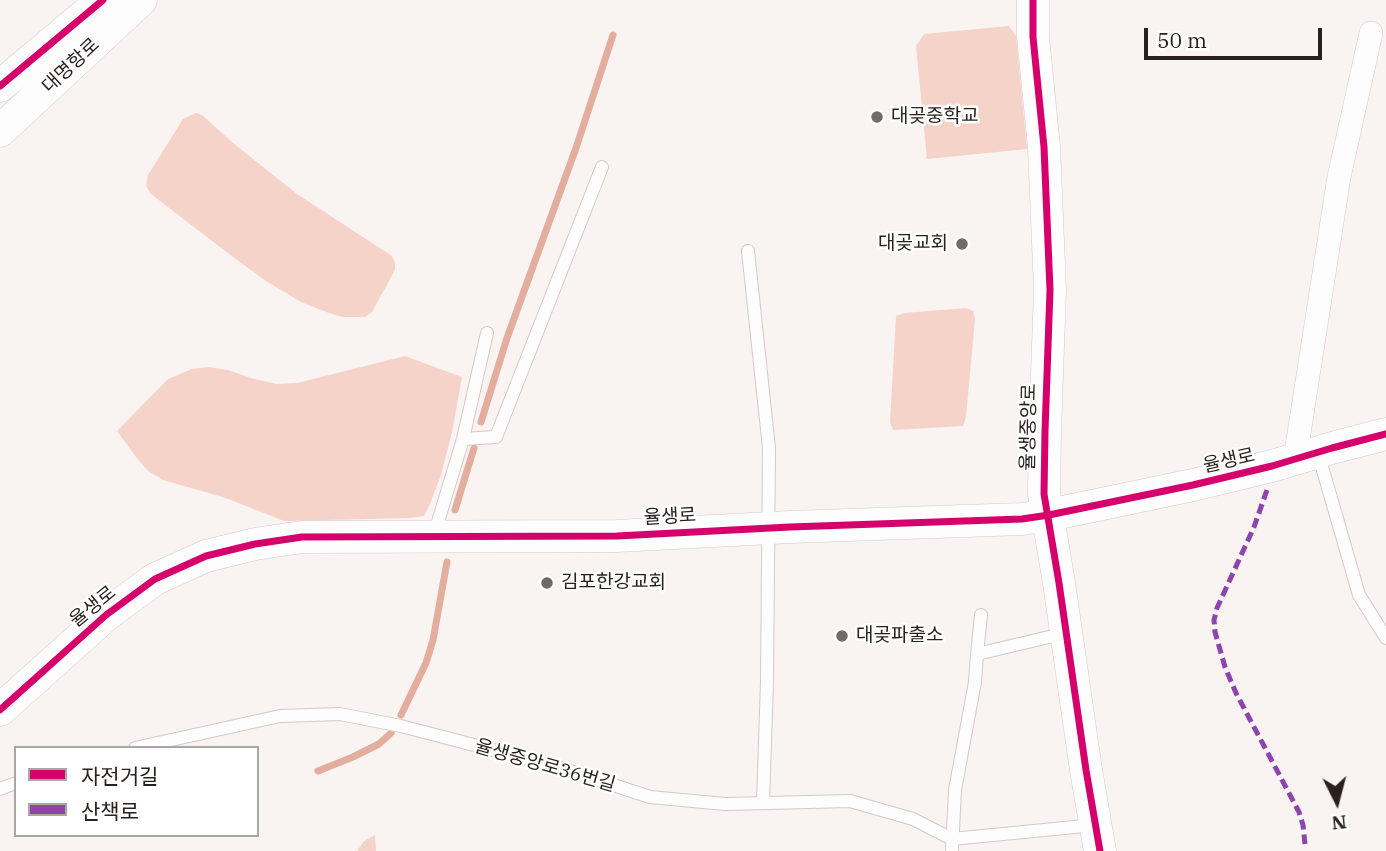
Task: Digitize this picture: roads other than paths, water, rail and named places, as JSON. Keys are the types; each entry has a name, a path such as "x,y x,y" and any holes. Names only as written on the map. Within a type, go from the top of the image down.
{"street":[{"name":"대명항로","path":"0,86 103,0"},
{"name":"대명항로","path":"0,131 141,0"},
{"name":"율생중앙로","path":"1033,0 1033,37 1044,147 1050,290 1044,485 1098,838"},
{"path":"1307,456 1339,177 1373,40"},
{"name":"율생로","path":"0,710 106,615 155,579 206,556 255,544 302,537 617,536 995,521 1049,515 1252,472 1386,434"}],"lane":[{"path":"463,439 496,437 602,167"},
{"path":"748,251 769,449 763,803"},
{"path":"434,535 463,439 487,332"},
{"path":"1307,456 1359,595 1386,638"},
{"path":"981,615 975,682 955,790 952,845 1098,838"},
{"path":"977,654 1067,633"},
{"name":"율생중앙로36번길","path":"144,746 280,716 340,714 401,726 532,760 650,797 725,804 850,801 913,819 952,845"}],"waterway":[{"path":"481,422 507,338 576,148 613,35"},
{"path":"455,510 474,448"},
{"path":"401,715 426,663 433,640 447,562"},
{"path":"318,771 379,744 391,733"}],"place":[{"name":"대곶중학교","path":"877,117"},
{"name":"대곶교회","path":"962,244"},
{"name":"김포한강교회","path":"547,583"},
{"name":"대곶파출소","path":"842,636"}]}
